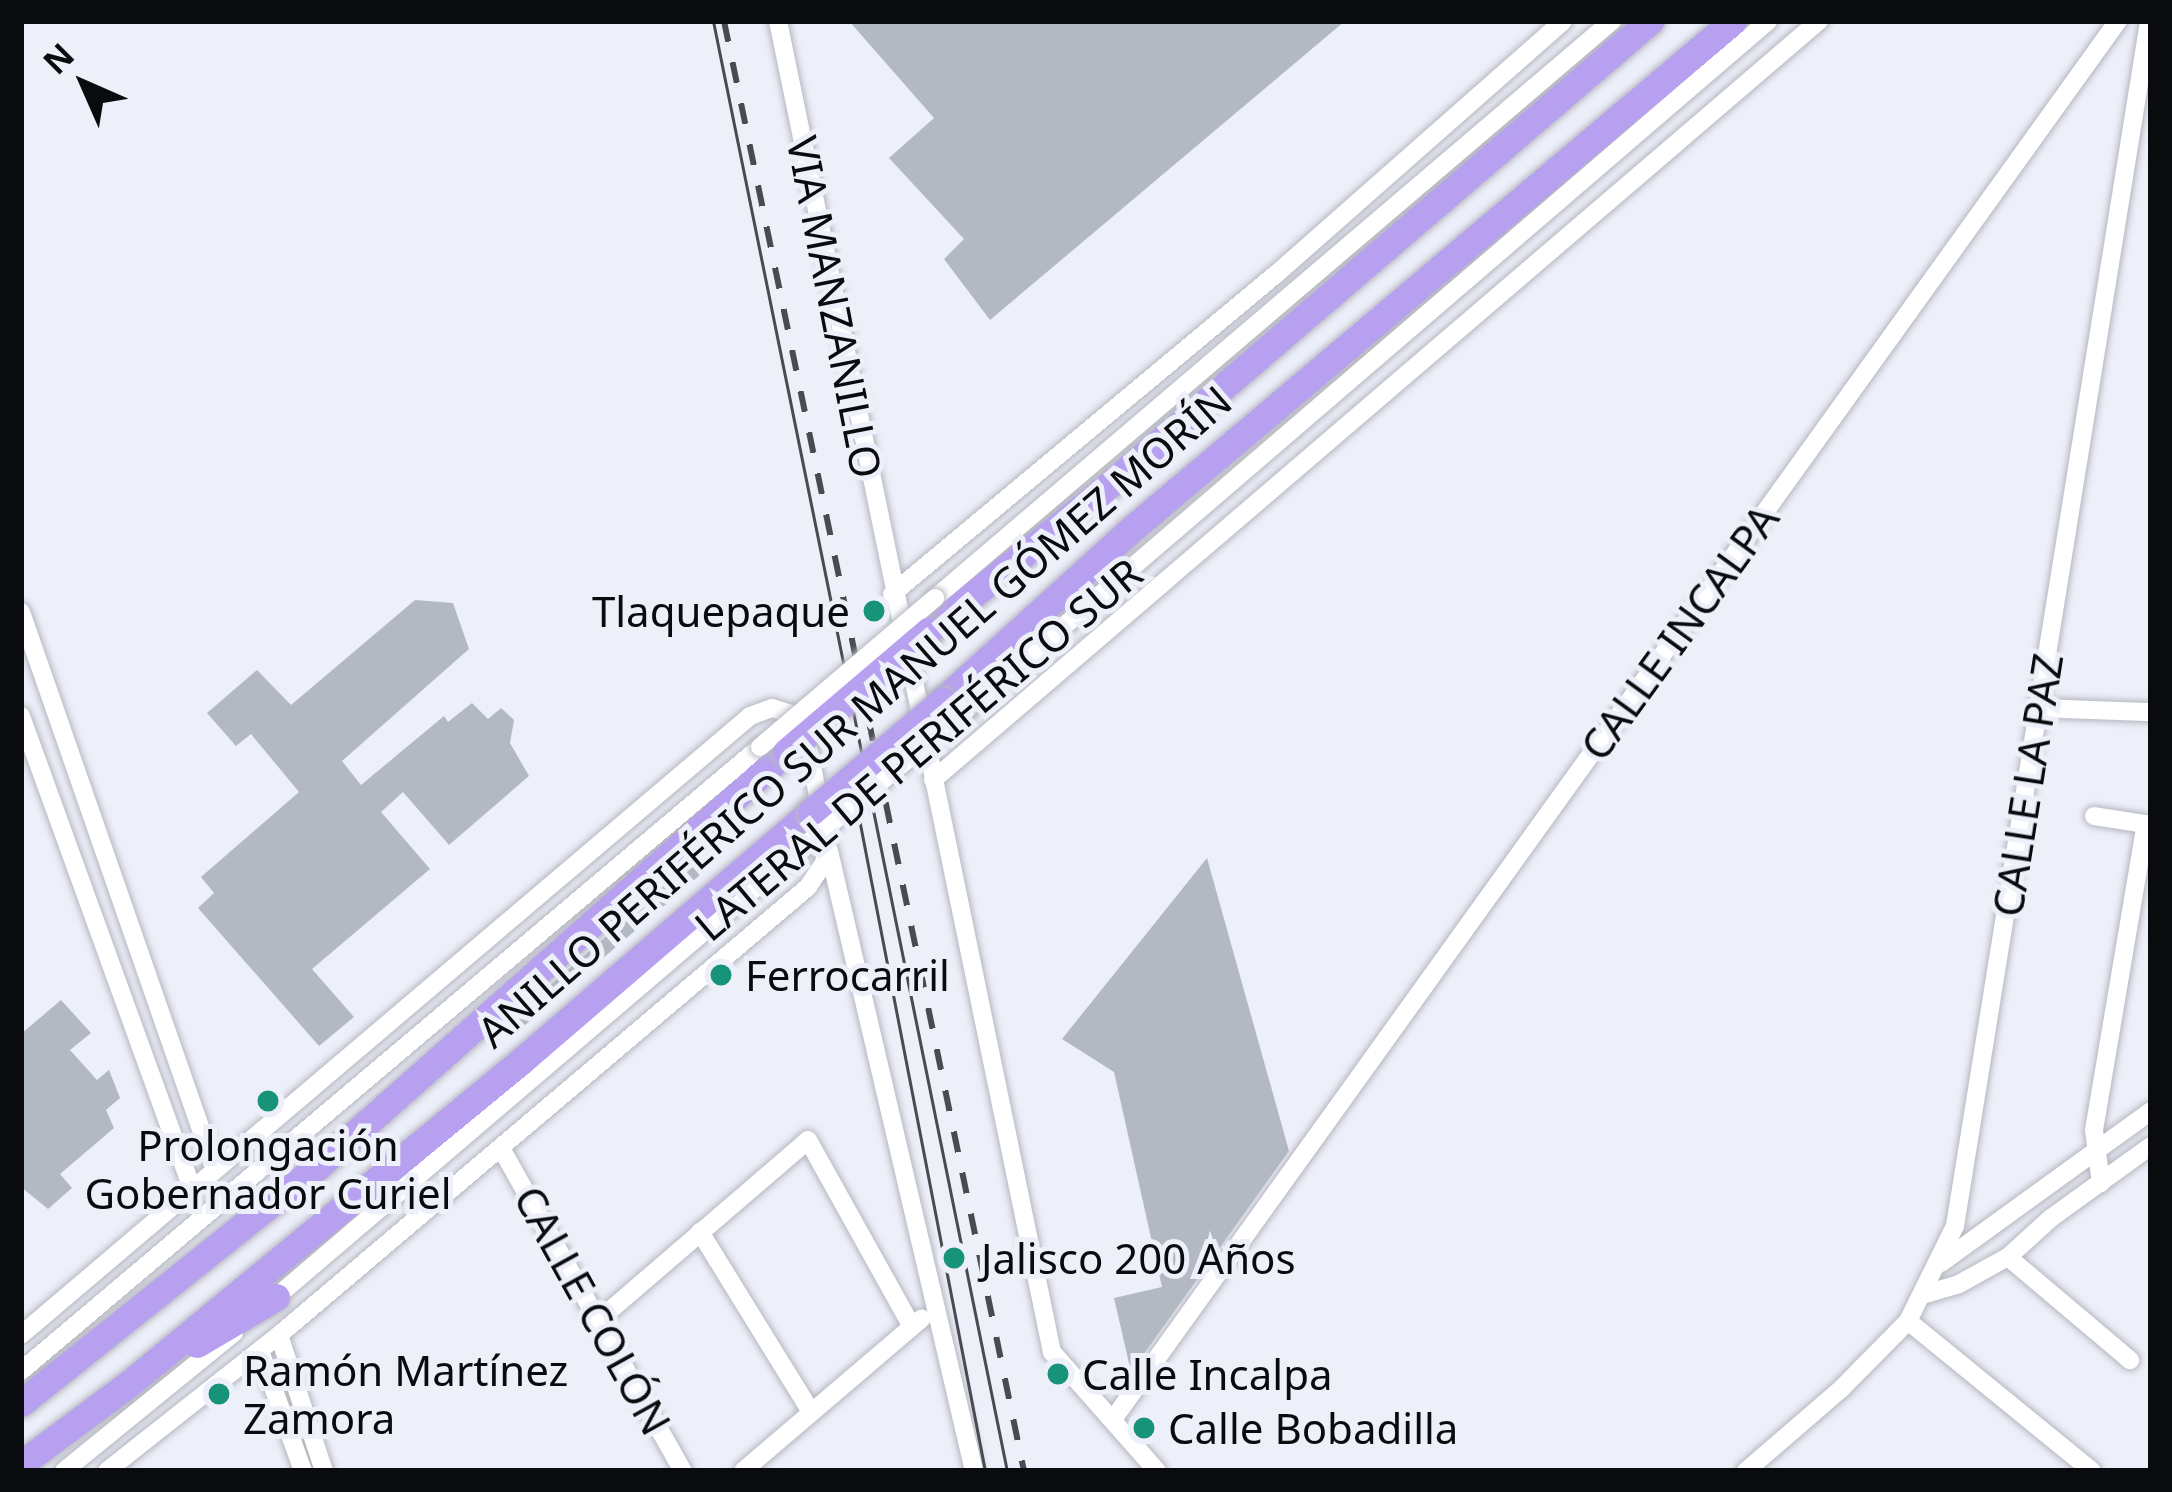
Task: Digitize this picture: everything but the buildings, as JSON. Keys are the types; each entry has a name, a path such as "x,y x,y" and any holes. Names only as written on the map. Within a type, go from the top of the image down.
{"highway":[{"name":"ANILLO PERIFÉRICO SUR MANUEL GÓMEZ MORÍN","path":"21,1403 317,1167 773,750 1096,496 1650,21"},
{"name":"ANILLO PERIFÉRICO SUR MANUEL GÓMEZ MORÍN","path":"21,1464 131,1382 520,1062 811,812 953,706 1126,533 1733,21"},
{"path":"131,1382 276,1297"}],"street":[{"name":"VIA MANZANILLO","path":"778,21 892,594 1052,1352 1157,1471"},
{"path":"892,594 1274,275 1563,21"},
{"path":"21,1371 773,750 935,598 1612,21"},
{"name":"LATERAL DE PERIFÉRICO SUR","path":"64,1471 276,1297 803,847 953,706 1768,21"},
{"path":"933,780 1819,21"},
{"name":"CALLE INCALPA","path":"1114,1418 2118,21"},
{"name":"CALLE LA PAZ","path":"1745,1471 1842,1388 1908,1321 1940,1264 1954,1226 1969,1157 2149,21"},
{"path":"21,612 214,1167"},
{"path":"21,1335 750,716 772,708 802,717 974,1471"},
{"path":"2040,708 2151,712"},
{"path":"21,716 191,1186"},
{"path":"2094,816 2148,825 2094,1153 2101,1183"},
{"path":"106,1471 260,1351 502,1150 808,887 824,863 827,840"},
{"path":"1940,1264 2151,1111"},
{"path":"601,1319 808,1140 911,1325"},
{"path":"1925,1294 2008,1257 2151,1146"},
{"name":"CALLE COLÓN","path":"502,1150 601,1319 682,1471"},
{"path":"700,1232 811,1412"},
{"path":"2008,1257 2130,1360"},
{"path":"743,1471 934,1310"},
{"path":"1908,1321 2092,1471"},
{"path":"279,1335 324,1471"},
{"path":"260,1351 303,1471"}],"tram line":[{"path":"713,21 1007,1471"},
{"path":"855,798 985,1471"}],"railway":[{"path":"724,21 1024,1471"}],"place":[{"name":"Tlaquepaque","path":"874,611"},
{"name":"Ferrocarril","path":"721,975"},
{"name":"Prolongación Gobernador Curiel","path":"268,1101"},
{"name":"Jalisco 200 Años","path":"954,1258"},
{"name":"Calle Incalpa","path":"1058,1374"},
{"name":"Ramón Martínez Zamora","path":"219,1394"},
{"name":"Calle Bobadilla","path":"1144,1428"}]}
